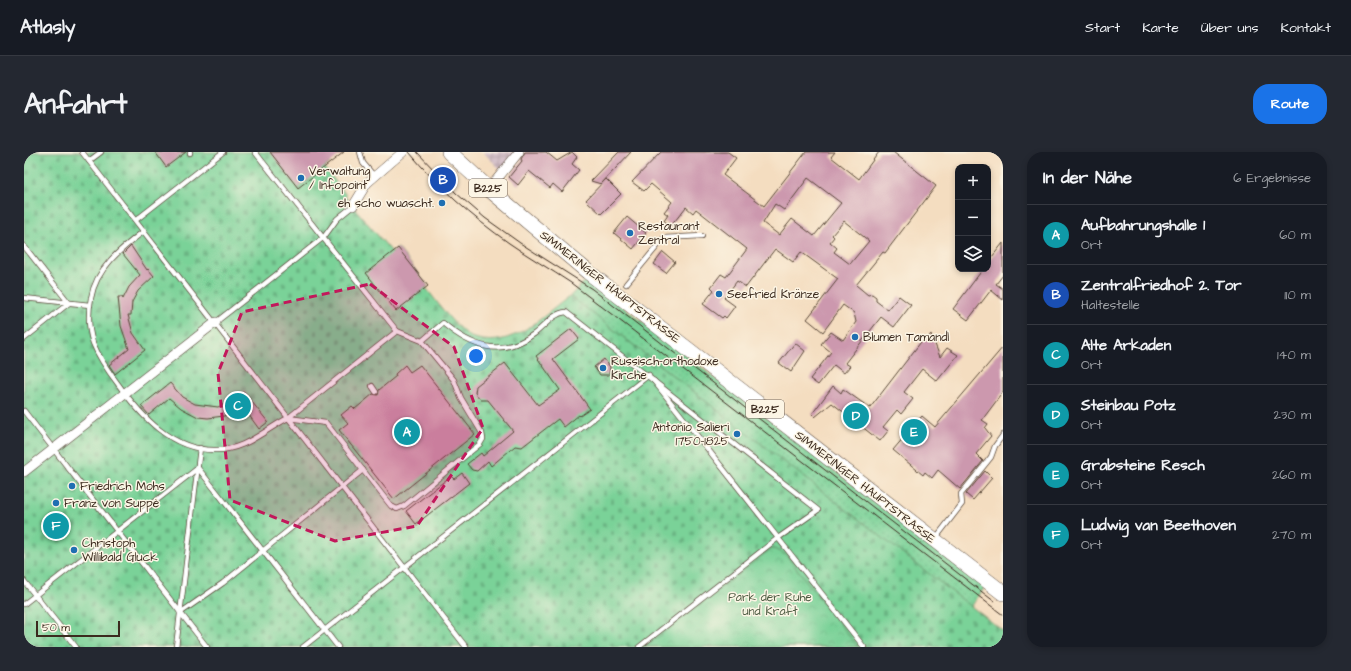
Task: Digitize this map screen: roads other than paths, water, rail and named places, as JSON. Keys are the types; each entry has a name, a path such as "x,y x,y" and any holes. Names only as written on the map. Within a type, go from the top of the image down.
{"main road":[{"name":"SIMMERINGER HAUPTSTRASSE","path":"449,152 489,189 588,272 1003,593"}],"street":[{"path":"352,206 374,176 403,152"},
{"path":"489,189 519,152"},
{"path":"24,472 216,322"}],"lane":[{"path":"82,152 216,322 288,418 466,647"},
{"path":"90,161 101,152"},
{"path":"136,220 223,152"},
{"path":"255,152 324,237 397,331 422,341 454,380 461,398 482,433 483,439 480,444 404,506 397,509 391,506 326,423 288,418"},
{"path":"360,152 363,163 374,176"},
{"path":"216,322 324,237 336,219 352,206"},
{"path":"144,231 106,265 97,280 90,305 88,323 93,342 102,361 124,393 145,419 163,433 186,445 214,450 232,449 246,445 288,418 397,331"},
{"path":"626,284 664,238 702,236"},
{"path":"24,246 68,303"},
{"path":"24,298 90,305"},
{"path":"24,339 68,303"},
{"path":"422,341 443,323 456,335 475,345 493,348 514,344 534,334 559,312 566,312 649,375 818,510 778,538 638,647"},
{"path":"649,375 864,647"},
{"path":"303,647 649,375"},
{"path":"372,386 376,392"},
{"path":"24,411 116,531 208,647"},
{"path":"934,540 962,504 961,494 991,457 1003,435"},
{"path":"176,647 200,448"},
{"path":"24,604 198,468"},
{"path":"198,468 338,647"},
{"path":"180,613 223,583 363,470"},
{"path":"24,581 76,647"}],"tram line":[{"path":"409,152 456,201 482,223 571,283 1003,615"},
{"path":"417,152 456,193 485,218 520,243 592,289 995,602"}],"place":[{"name":"Verwaltung / Infopoint","path":"301,178"},
{"name":"Zentralfriedhof 2. Tor","path":"443,180"},
{"name":"eh scho wuascht.","path":"442,203"},
{"name":"Restaurant Zentral","path":"630,233"},
{"name":"Seefried Kränze","path":"719,294"},
{"name":"Blumen Tamandl","path":"855,337"},
{"name":"Russisch-orthodoxe Kirche","path":"603,368"},
{"name":"Alte Arkaden","path":"238,406"},
{"name":"Steinbau Potz","path":"856,416"},
{"name":"Aufbahrungshalle 1","path":"407,432"},
{"name":"Grabsteine Resch","path":"914,432"},
{"name":"Antonio Salieri 1750-1825","path":"737,434"},
{"name":"Friedrich Mohs","path":"72,486"},
{"name":"Franz von Suppè","path":"56,503"},
{"name":"Ludwig van Beethoven","path":"56,526"},
{"name":"Christoph Willibald Gluck","path":"74,550"}],"park label":[{"name":"Park der Ruhe und Kraft","path":"770,604"}]}
